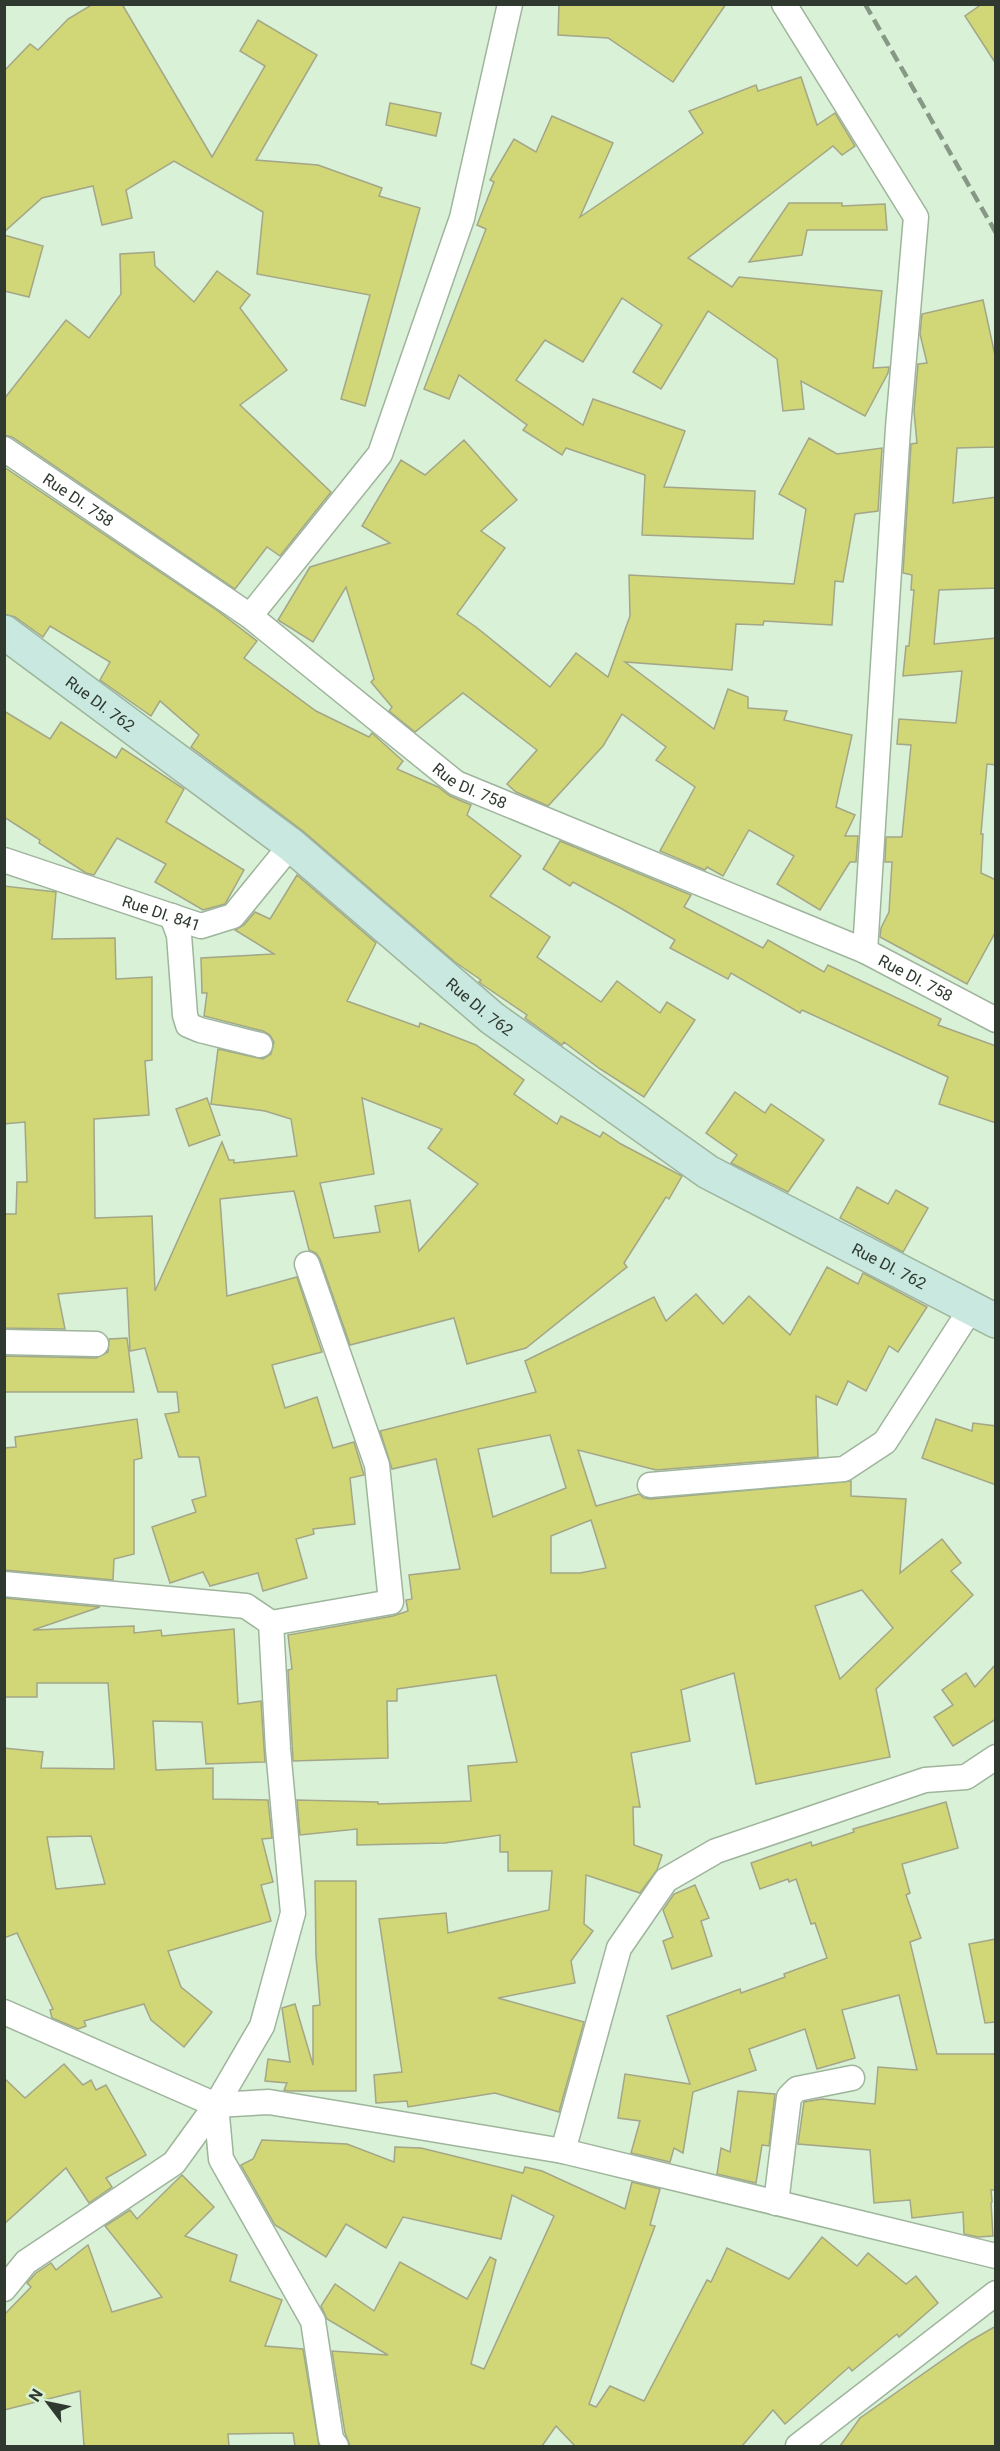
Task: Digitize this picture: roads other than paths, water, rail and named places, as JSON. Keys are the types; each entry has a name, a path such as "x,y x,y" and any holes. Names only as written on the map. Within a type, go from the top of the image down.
{"street":[{"path":"250,616 380,454 462,218 510,4"},
{"path":"784,4 916,217 898,428 865,951"},
{"name":"Rue DI. 758","path":"4,449 250,616 456,783 865,951 996,1020"},
{"name":"Rue DI. 762","path":"4,632 291,844 492,1018 708,1172 984,1314"},
{"name":"Rue DI. 841","path":"4,860 201,926 233,916 291,844"},
{"path":"172,916 179,935 184,1015 188,1025 260,1045"},
{"path":"4,1584 246,1606 271,1623 391,1602 377,1465 307,1264"},
{"path":"650,1485 844,1469 885,1442 984,1314"},
{"path":"4,1342 96,1344"},
{"path":"4,2289 26,2262 174,2163 216,2105 262,2026 293,1913 278,1749 271,1623"},
{"path":"563,2151 619,1948 666,1880 716,1851 925,1780 966,1778 996,1757"},
{"path":"4,2012 216,2105 269,2102 563,2151 996,2256"},
{"path":"776,2203 789,2097 797,2089 852,2078"},
{"path":"216,2105 221,2160 313,2321 331,2439 336,2446"},
{"path":"798,2446 996,2293"}],"railway":[{"path":"865,4 996,233"}]}
